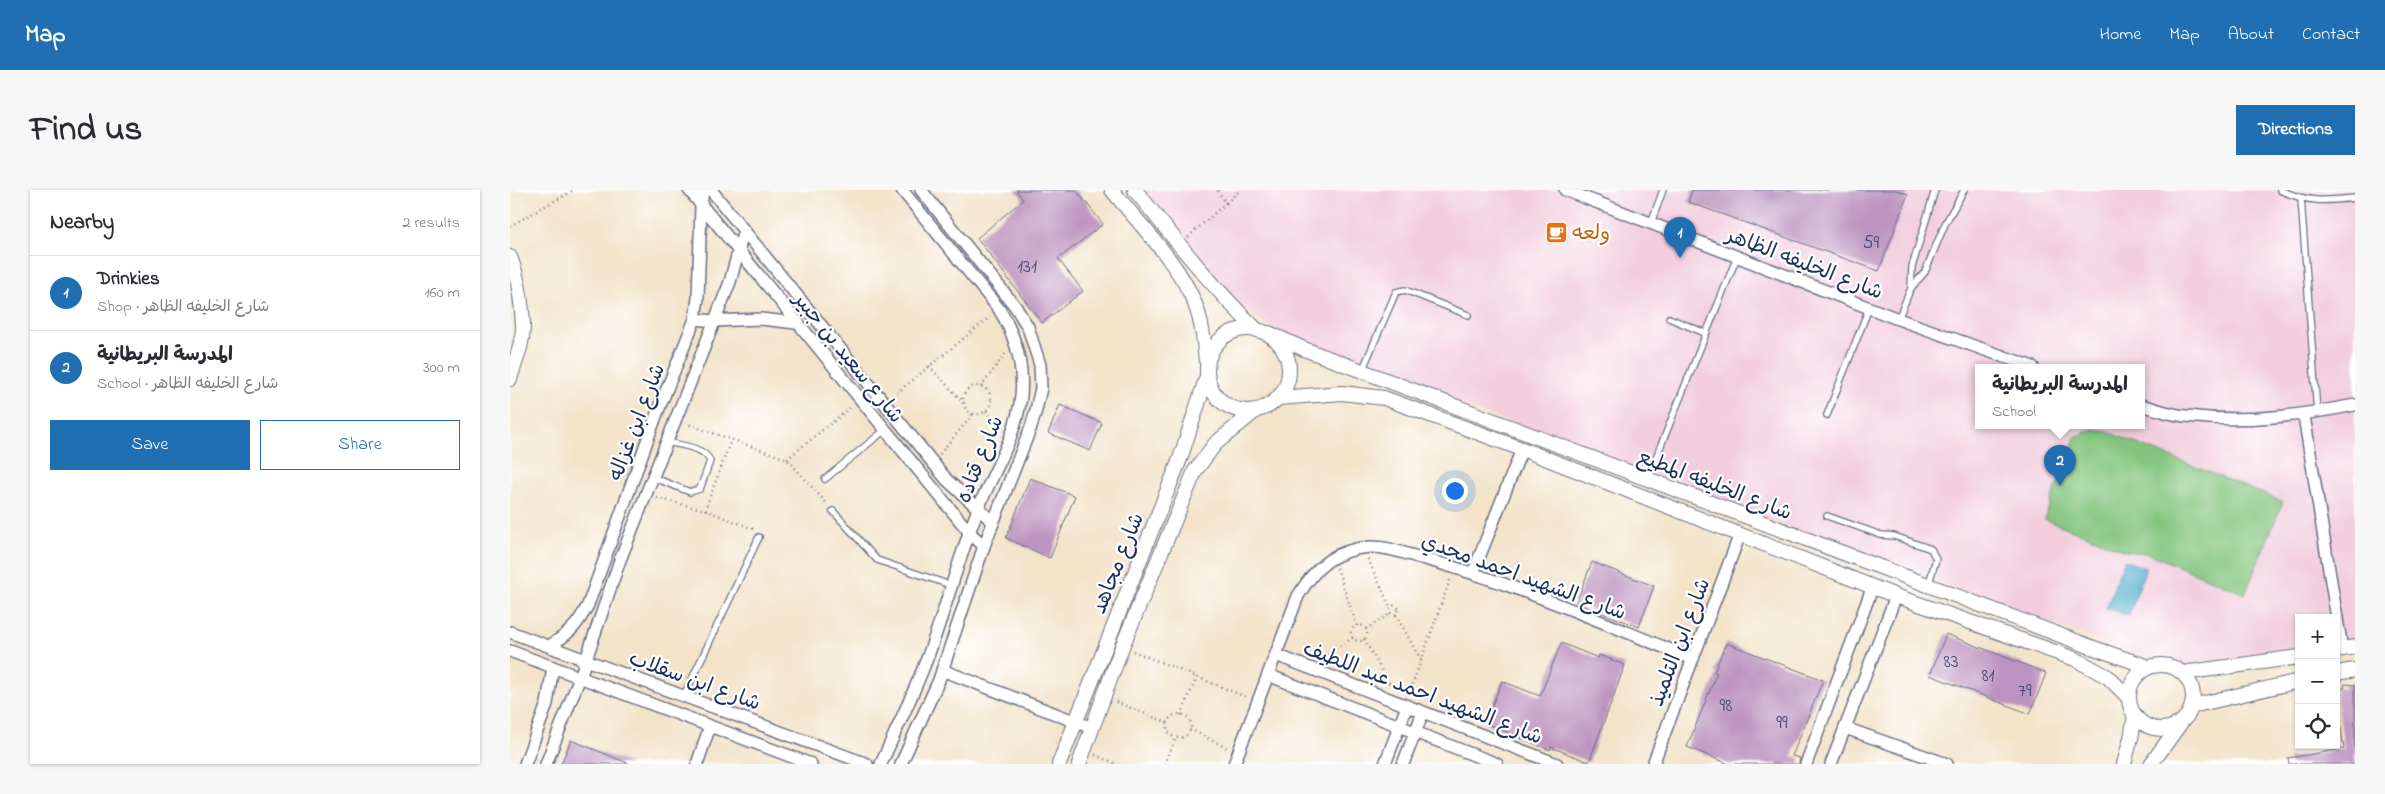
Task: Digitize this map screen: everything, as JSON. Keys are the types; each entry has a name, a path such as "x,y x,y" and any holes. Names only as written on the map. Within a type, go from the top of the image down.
{"street":[{"name":"شارع سعيد بن جبير","path":"689,190 796,323 970,533 984,546"},
{"name":"شارع ابن غزاله","path":"549,646 567,635 579,622 588,605 656,416 695,319 698,298 703,190"},
{"name":"شارع سعيد بن جبير","path":"711,190 933,463 958,492 993,522"},
{"name":"شارع قتاده","path":"881,764 921,674 978,510 1008,441 1021,395 1020,359 1015,340 999,309 902,190"},
{"name":"شارع قتاده","path":"902,764 942,671 984,546 1031,427 1041,388 1040,365 1028,327 1015,306 921,190"},
{"path":"1112,190 1174,266 1187,286 1200,320 1207,369 1211,389 1219,399 1229,407 1242,411 1255,411 1272,404 1279,398 1287,385 1288,356 1280,343 1263,331 1243,328 1230,332 1215,345 1207,369"},
{"name":"شارع الخليفه المطيع","path":"1135,190 1233,306 1263,331 1647,480 2149,667"},
{"name":"شارع الخليفه الظاهر","path":"1565,190 1898,319 2025,364"},
{"name":"شارع ابن غزاله","path":"580,677 620,560 730,282 744,230"},
{"path":"510,257 520,299 523,327 510,379"},
{"path":"695,319 714,321 761,319 796,323"},
{"name":"شارع مجاهد","path":"1059,764 1180,459 1207,369"},
{"name":"شارع الخليفه المطيع","path":"1279,398 1342,393 1362,394 1384,398 1441,418 1896,596 2075,659 2108,677 2129,698"},
{"path":"1441,418 1448,402"},
{"path":"2145,406 2184,416 2228,420 2304,416 2355,405"},
{"name":"شارع مجاهد","path":"1082,757 1122,647 1195,471 1215,444 1255,411"},
{"path":"2304,416 2345,648"},
{"path":"1473,573 1522,449"},
{"name":"شارع ابن التلميذ","path":"1653,764 1740,534"},
{"name":"شارع الشهيد احمد مجدي","path":"1236,759 1298,596 1306,582 1333,556 1363,548 1388,549 1473,573 1693,659"},
{"path":"1806,764 1872,586"},
{"path":"1831,764 1896,596"},
{"name":"شارع ابن سقلاب","path":"510,632 867,764"},
{"name":"شارع ابن سقلاب","path":"510,651 811,764"},
{"path":"928,655 942,671 1092,728"},
{"name":"شارع الشهيد احمد عبد اللطيف","path":"1276,655 1557,764"},
{"path":"2183,673 2295,658"},
{"path":"2151,764 2182,722 2192,706 2193,690 2188,678 2171,666 2149,667 2137,676 2131,686 2129,698 2135,715 2142,722 2162,729 2182,722"},
{"path":"525,764 547,704 553,667"},
{"path":"2340,672 2355,670"},
{"path":"921,674 942,671"},
{"name":"شارع الشهيد احمد عبد اللطيف","path":"1268,675 1497,764"},
{"path":"546,764 580,677"},
{"path":"2192,706 2295,682"},
{"path":"697,764 710,726 705,704"},
{"path":"1385,764 1400,727 1404,705"},
{"path":"1403,764 1423,712"},
{"path":"710,726 728,713"},
{"path":"2124,764 2132,738 2135,715"},
{"path":"1845,728 1946,764"}],"lane":[{"path":"1651,224 1663,190"},
{"path":"1911,288 1912,266 1935,190"},
{"path":"1898,319 1911,288 1925,272 1945,224 1964,190"},
{"path":"2280,190 2301,199 2326,201 2355,198"},
{"path":"2301,199 2317,412"},
{"path":"1647,480 1737,257"},
{"path":"1362,370 1396,292 1405,290 1468,315"},
{"path":"1827,416 1869,308"},
{"path":"1668,318 1706,333"},
{"path":"825,479 885,430"},
{"path":"652,477 690,492 700,489 710,460 708,456 703,452 666,442"},
{"path":"833,511 877,560 953,586"},
{"path":"1827,516 1881,535 1894,536 1932,549 1936,559 1928,586"},
{"path":"684,696 759,537"}],"path":[{"path":"510,226 574,190"},
{"path":"1217,190 1226,203"},
{"path":"1179,244 1240,190"},
{"path":"884,403 999,309"},
{"path":"964,403 968,390 981,387 1015,340"},
{"path":"929,366 964,403 968,411 973,413 986,411"},
{"path":"981,387 988,392 991,400 986,411"},
{"path":"787,459 860,400"},
{"path":"986,411 1008,441"},
{"path":"933,463 973,413"},
{"path":"674,420 787,459 833,511"},
{"path":"705,510 731,440"},
{"path":"646,495 705,510 753,527 759,537"},
{"path":"1363,548 1390,607 1390,613"},
{"path":"1333,556 1357,626"},
{"path":"1404,705 1422,662 1454,567"},
{"path":"1390,607 1395,606 1398,609 1396,615"},
{"path":"1390,613 1396,615 1422,662"},
{"path":"1366,629 1390,613"},
{"path":"1357,626 1366,629"},
{"path":"1353,638 1352,632 1357,626"},
{"path":"1353,638 1359,641 1364,639 1367,635 1366,629"},
{"path":"1306,667 1353,638"},
{"path":"1364,639 1404,705"},
{"path":"1122,647 1258,701"},
{"path":"1181,715 1197,677"},
{"path":"1104,696 1168,723"},
{"path":"1177,738 1170,734 1168,723 1171,717 1181,715 1188,719 1190,730 1236,759"},
{"path":"1164,764 1177,738 1186,735 1190,730"},
{"path":"1082,757 1117,764"}],"shaded area":[{"path":"1145,190 2355,190 2355,641 2340,643 2340,614 2295,614 2295,651 2201,666 2161,664 1639,472 1349,362 1271,327 1239,306"}],"green space":[{"path":"2091,430 2108,432 2283,502 2245,594 2147,553 2126,551 2044,519 2075,437"}],"water":[{"path":"2124,560 2146,568 2129,616 2106,608"}],"building":[{"path":"1016,190 1076,190 1103,224 1058,259 1083,291 1042,323 977,238 1023,200"},
{"path":"1692,190 1896,190 1908,194 1879,271 1688,202"},
{"path":"1060,405 1102,423 1090,451 1048,433"},
{"path":"1030,478 1075,496 1050,558 1006,538"},
{"path":"1592,562 1654,586 1639,627 1576,603"},
{"path":"1946,634 2046,673 2030,714 1930,675"},
{"path":"1561,643 1598,658 1599,655 1625,665 1589,762 1551,747 1550,750 1485,723 1502,681 1540,696"},
{"path":"1726,643 1823,680 1792,756 1800,758 1799,764 1729,764 1687,747 1717,673 1714,672"},
{"path":"2345,684 2355,685 2355,764 2289,764 2288,758 2344,749 2340,721 2340,688 2344,689"},
{"path":"571,740 630,764 561,764"}],"place":[{"name":"ولعه","path":"1556,232"},
{"name":"Drinkies","path":"1680,258"},
{"name":"المدرسة البريطانية","path":"2060,486"}]}
